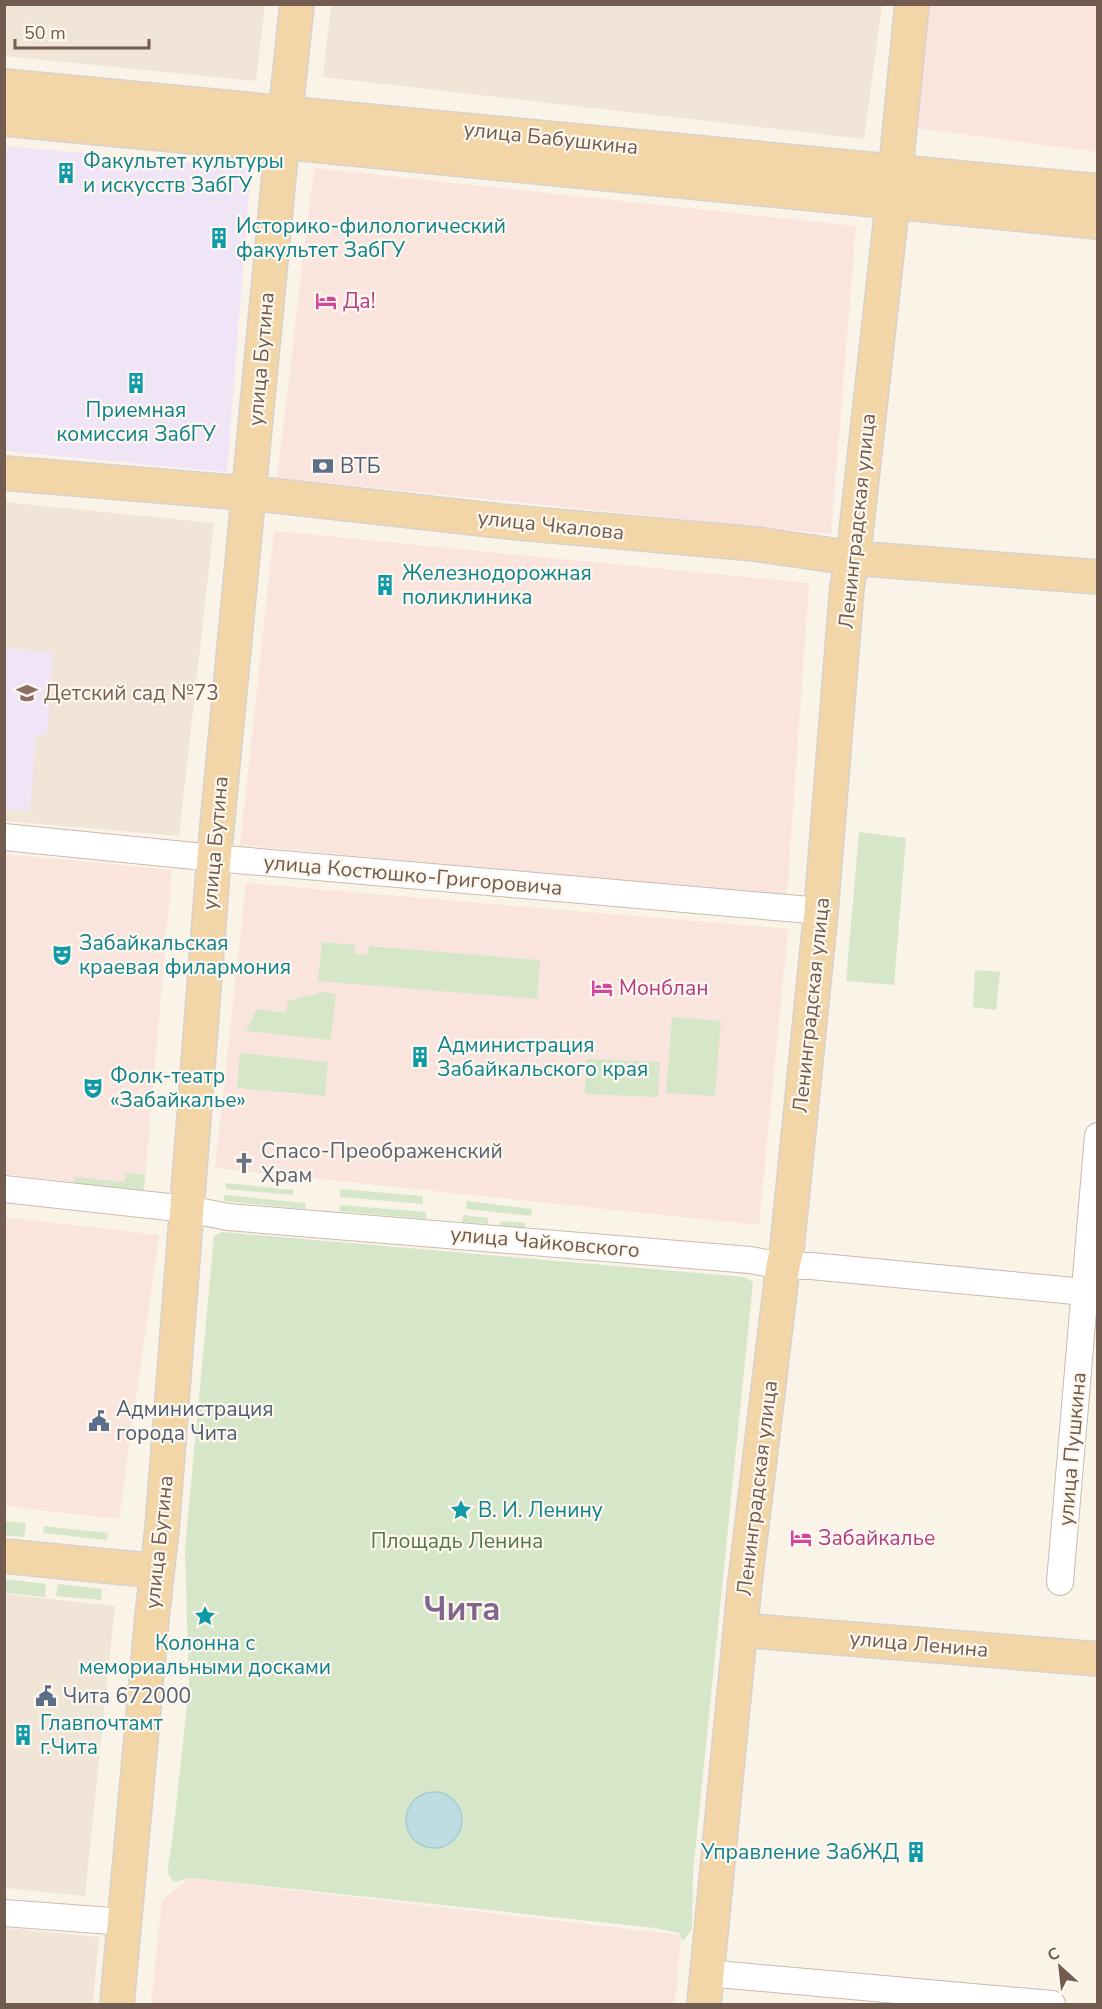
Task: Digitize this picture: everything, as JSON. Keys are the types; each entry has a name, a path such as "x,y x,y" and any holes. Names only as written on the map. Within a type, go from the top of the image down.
{"main road":[{"name":"улица Бутина","path":"117,2004 157,1572 214,858 297,4"},
{"name":"Ленинградская улица","path":"705,1989 741,1630 783,1266 787,1248 821,911 846,598 896,170 912,4"},
{"name":"улица Бабушкина","path":"4,86 284,128 892,202 1098,222"},
{"name":"улица Бабушкина","path":"4,118 248,142 284,128 896,170 1098,190"},
{"name":"улица Чкалова","path":"4,473 248,493 510,522 755,544 852,558 1098,577"},
{"path":"4,1556 157,1572"},
{"name":"улица Ленина","path":"741,1630 1098,1659"}],"street":[{"name":"улица Костюшко-Григоровича","path":"4,837 214,858 821,911"},
{"name":"улица Пушкина","path":"1060,1582 1098,1136"},
{"name":"улица Чайковского","path":"4,1189 187,1209 228,1217 750,1260 783,1266 810,1266 1085,1292"},
{"path":"4,1913 125,1922"},
{"path":"705,1989 1052,2004"}],"shaded area":[{"path":"331,4 882,5 864,139 323,77"},
{"path":"4,5 265,5 256,81 5,56"},
{"path":"929,5 1097,5 1097,152 916,128"},
{"path":"4,146 251,168 227,472 5,451"},
{"path":"314,168 856,226 831,534 277,478"},
{"path":"4,502 214,523 179,836 5,821"},
{"path":"274,531 809,583 787,896 240,845"},
{"name":"Детский сад №73","path":"5,648 53,652 47,735 36,735 30,811 5,809"},
{"path":"5,854 172,870 144,1191 5,1174"},
{"path":"246,883 788,929 759,1225 215,1168"},
{"path":"5,1217 159,1235 119,1519 5,1506"},
{"path":"5,1594 115,1606 85,1896 5,1888"},
{"path":"190,1878 681,1935 675,2004 151,2004 162,1900"},
{"path":"5,1928 99,1937 93,2004 5,2004"}],"green space":[{"path":"859,832 906,838 894,985 846,981"},
{"path":"322,942 355,945 355,954 368,955 369,946 540,960 537,999 318,981"},
{"path":"975,970 1000,972 996,1010 973,1007"},
{"path":"321,992 336,994 331,1040 246,1031 257,1009 286,1013 288,1001"},
{"path":"672,1017 721,1021 715,1096 666,1093"},
{"path":"240,1053 328,1062 325,1096 237,1088"},
{"path":"586,1059 660,1062 658,1097 585,1094"},
{"path":"126,1173 145,1175 143,1193 73,1187 74,1177 124,1182"},
{"path":"226,1183 294,1190 293,1195 226,1189"},
{"path":"340,1189 423,1196 423,1204 340,1197"},
{"path":"224,1195 306,1203 305,1209 224,1201"},
{"path":"467,1201 532,1209 531,1216 466,1209"},
{"path":"340,1205 426,1212 426,1219 339,1211"},
{"path":"463,1215 488,1218 488,1224 462,1222"},
{"path":"501,1221 525,1223 525,1228 500,1226"},
{"name":"Площадь Ленина","path":"222,1232 744,1277 753,1282 693,1873 692,1929 683,1941 679,1933 655,1928 192,1878 174,1882 169,1876 168,1866 189,1687 185,1550 214,1236"},
{"path":"5,1521 26,1523 24,1537 5,1535"},
{"path":"44,1526 108,1533 107,1540 43,1533"},
{"path":"5,1579 46,1584 45,1597 5,1593"},
{"path":"58,1584 102,1589 101,1600 56,1596"}],"water":[{"path":"428,1792 440,1792 450,1796 458,1804 462,1820 458,1836 450,1844 440,1848 428,1848 418,1844 410,1836 406,1826 406,1814 410,1804 418,1796"}],"place":[{"name":"Факультет культуры и искусств ЗабГУ","path":"66,173"},
{"name":"Историко-филологический факультет ЗабГУ","path":"219,238"},
{"name":"Да!","path":"326,301"},
{"name":"Приемная комиссия ЗабГУ","path":"136,383"},
{"name":"ВТБ","path":"323,466"},
{"name":"Железнодорожная поликлиника","path":"385,585"},
{"name":"Детский сад №73","path":"27,693"},
{"name":"Забайкальская краевая филармония","path":"62,955"},
{"name":"Монблан","path":"602,988"},
{"name":"Администрация Забайкальского края","path":"420,1057"},
{"name":"Фолк-театр «Забайкалье»","path":"93,1088"},
{"name":"Спасо-Преображенский Храм","path":"244,1163"},
{"name":"Администрация города Чита","path":"99,1421"},
{"name":"В. И. Ленину","path":"461,1510"},
{"name":"Забайкалье","path":"801,1538"},
{"name":"Колонна с мемориальными досками","path":"205,1616"},
{"name":"Чита 672000","path":"46,1696"},
{"name":"Главпочтамт г.Чита","path":"23,1735"},
{"name":"Управление ЗабЖД","path":"916,1852"}],"district":[{"name":"Чита","path":"462,1608"}]}
